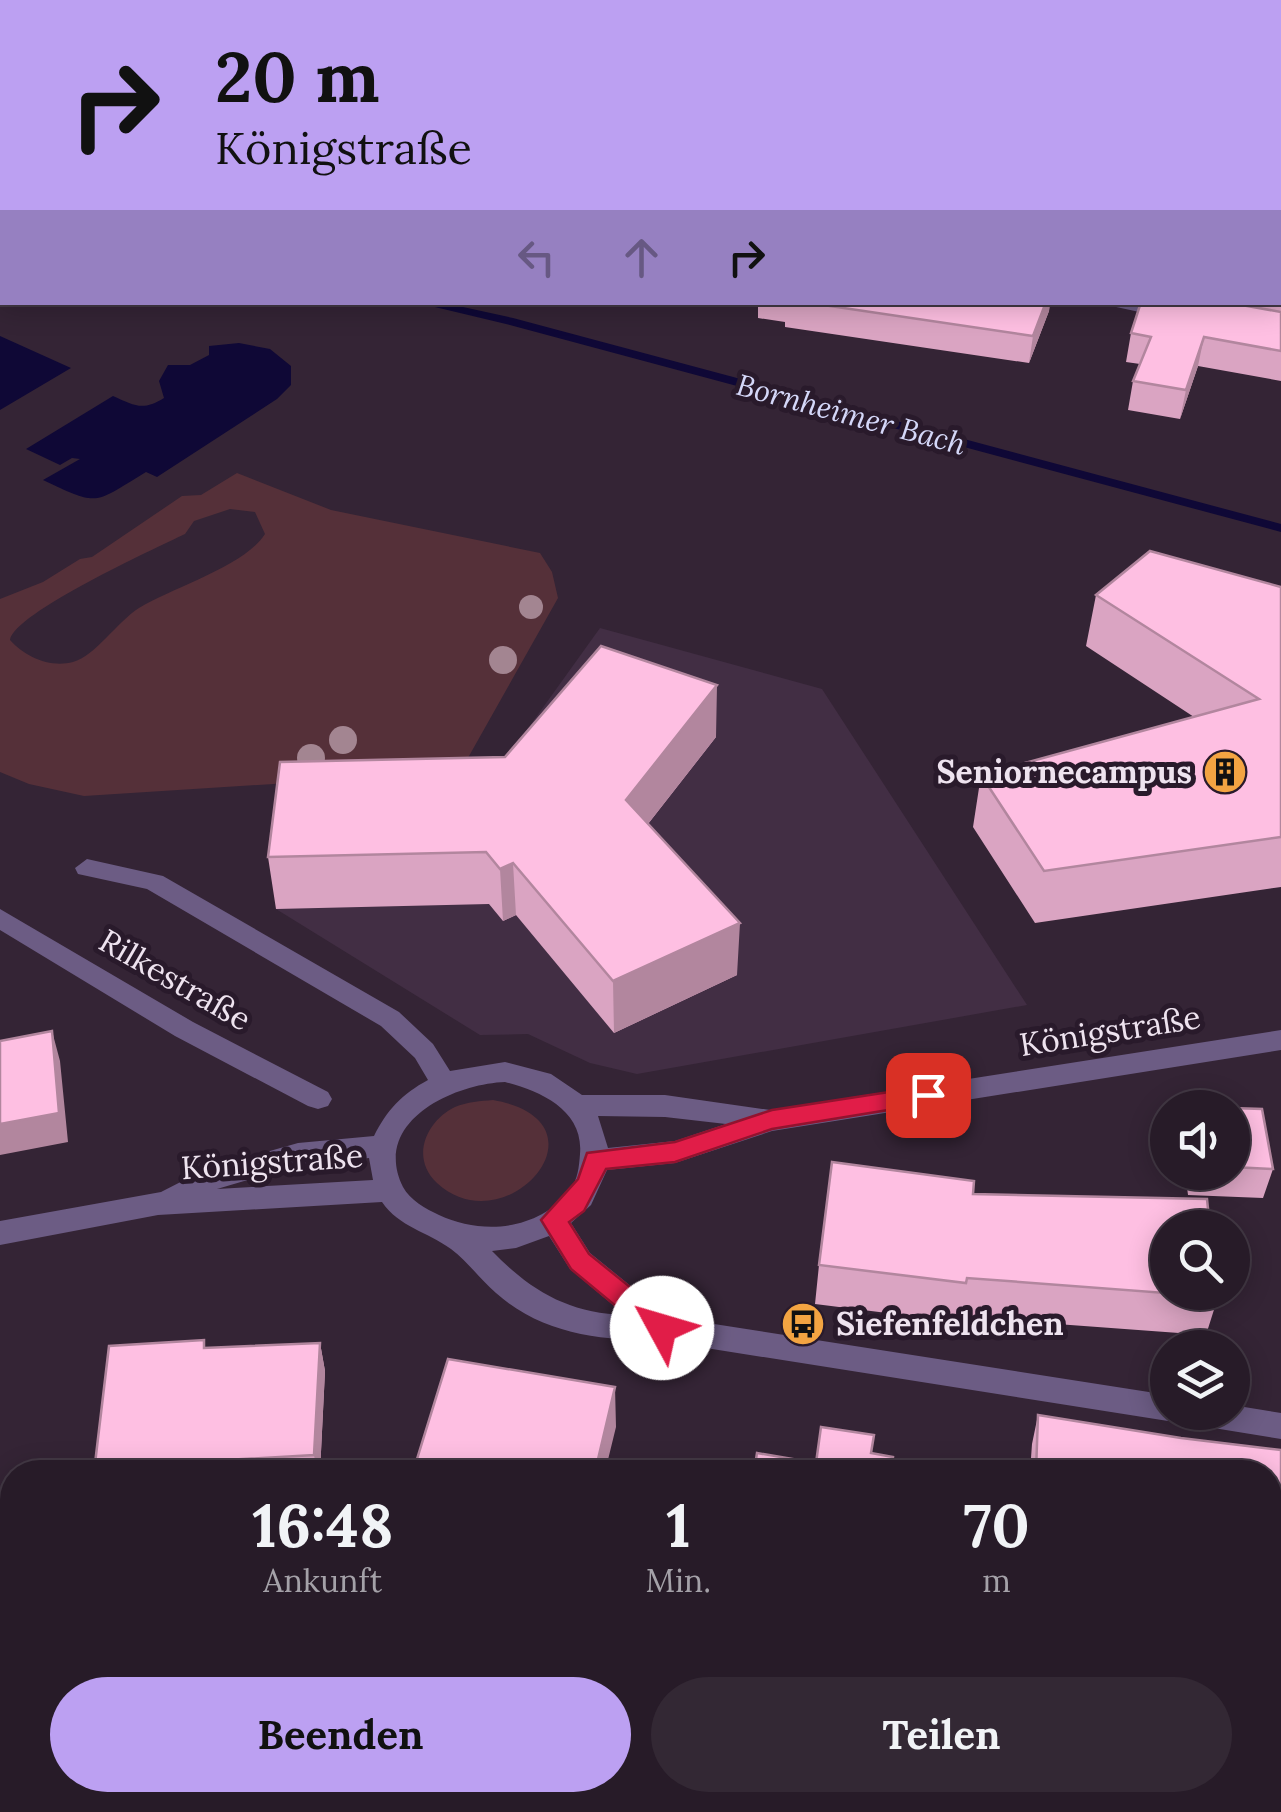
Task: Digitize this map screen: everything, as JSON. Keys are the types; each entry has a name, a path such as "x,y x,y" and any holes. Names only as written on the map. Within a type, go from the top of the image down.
{"street":[{"path":"1120,305 1192,317"},
{"path":"87,868 154,882 390,1019 424,1051 443,1082"},
{"name":"Rilkestraße","path":"0,918 184,1028 318,1099"},
{"name":"Königstraße","path":"772,1120 665,1106 579,1106 559,1089 518,1074 472,1074 443,1082 405,1109 385,1146 384,1168 390,1190 406,1210 429,1226 456,1236 490,1240 524,1234 554,1220 575,1203 590,1183 596,1160 675,1152 772,1120 1281,1040"},
{"path":"579,1106 596,1141 596,1160"},
{"name":"Königstraße","path":"158,1204 216,1178 298,1154 385,1146"},
{"name":"Königstraße","path":"0,1233 158,1204 390,1190"},
{"path":"554,1220 580,1261 662,1328"},
{"path":"456,1236 510,1287 552,1314 594,1328 662,1328 1150,1405"},
{"path":"1250,1421 1281,1426"}],"shaded area":[{"path":"0,336 71,368 0,410"},
{"path":"239,343 270,349 291,366 291,385 277,399 157,477 146,472 105,496 87,498 43,480 80,459 72,458 60,465 26,449 113,396 139,406 157,402 164,398 159,381 168,365 190,365 209,355 209,346"},
{"path":"237,473 331,510 540,553 552,572 558,598 460,772 84,796 29,784 0,772 0,599 43,582 80,559 92,557 182,496 201,495","holes":["230,509 255,512 265,534 255,546 226,566 139,608 81,659 47,662 30,656 10,640 17,628 35,614 87,582 185,534 194,521"]},
{"path":"600,628 822,689 1027,1005 637,1074 590,1063 528,1034 480,1035 276,909 290,805 486,787"},
{"path":"493,1100 529,1113 546,1131 548,1153 537,1174 517,1191 492,1200 464,1199 437,1183 429,1173 424,1163 425,1141 445,1113 469,1103"}],"building":[{"path":"823,305 1045,305 1033,336"},
{"path":"1140,305 1242,305 1281,312 1281,351 1204,337 1186,390 1133,381 1151,337 1131,333"},
{"path":"1150,551 1281,587 1281,837 1044,871 981,775 1259,699 1096,595"},
{"path":"601,646 717,685 626,800 740,923 613,981 513,863 500,869 486,852 268,857 280,762 505,757"},
{"path":"52,1031 59,1113 0,1124 0,1041"},
{"path":"1250,1109 1262,1109 1273,1169 1250,1168"},
{"path":"832,1162 974,1181 973,1194 1207,1199 1208,1210 1150,1210 1150,1292 967,1278 966,1283 819,1265"},
{"path":"204,1340 204,1348 320,1343 314,1455 227,1460 95,1460 109,1346"},
{"path":"448,1359 615,1387 598,1460 417,1460"},
{"path":"1038,1415 1281,1450 1281,1460 1036,1460"},
{"path":"821,1427 874,1435 871,1453 893,1457 893,1460 816,1460"},
{"path":"757,1453 798,1460 756,1460"}],"waterway":[{"name":"Bornheimer Bach","path":"434,305 508,321 1281,528"}],"place":[{"name":"Seniornecampus","path":"1225,772"},
{"name":"Siefenfeldchen","path":"803,1324"}],"route":[{"path":"662,1328 580,1261 554,1220 575,1203 590,1183 596,1160 675,1152 772,1120 928,1095"}]}
